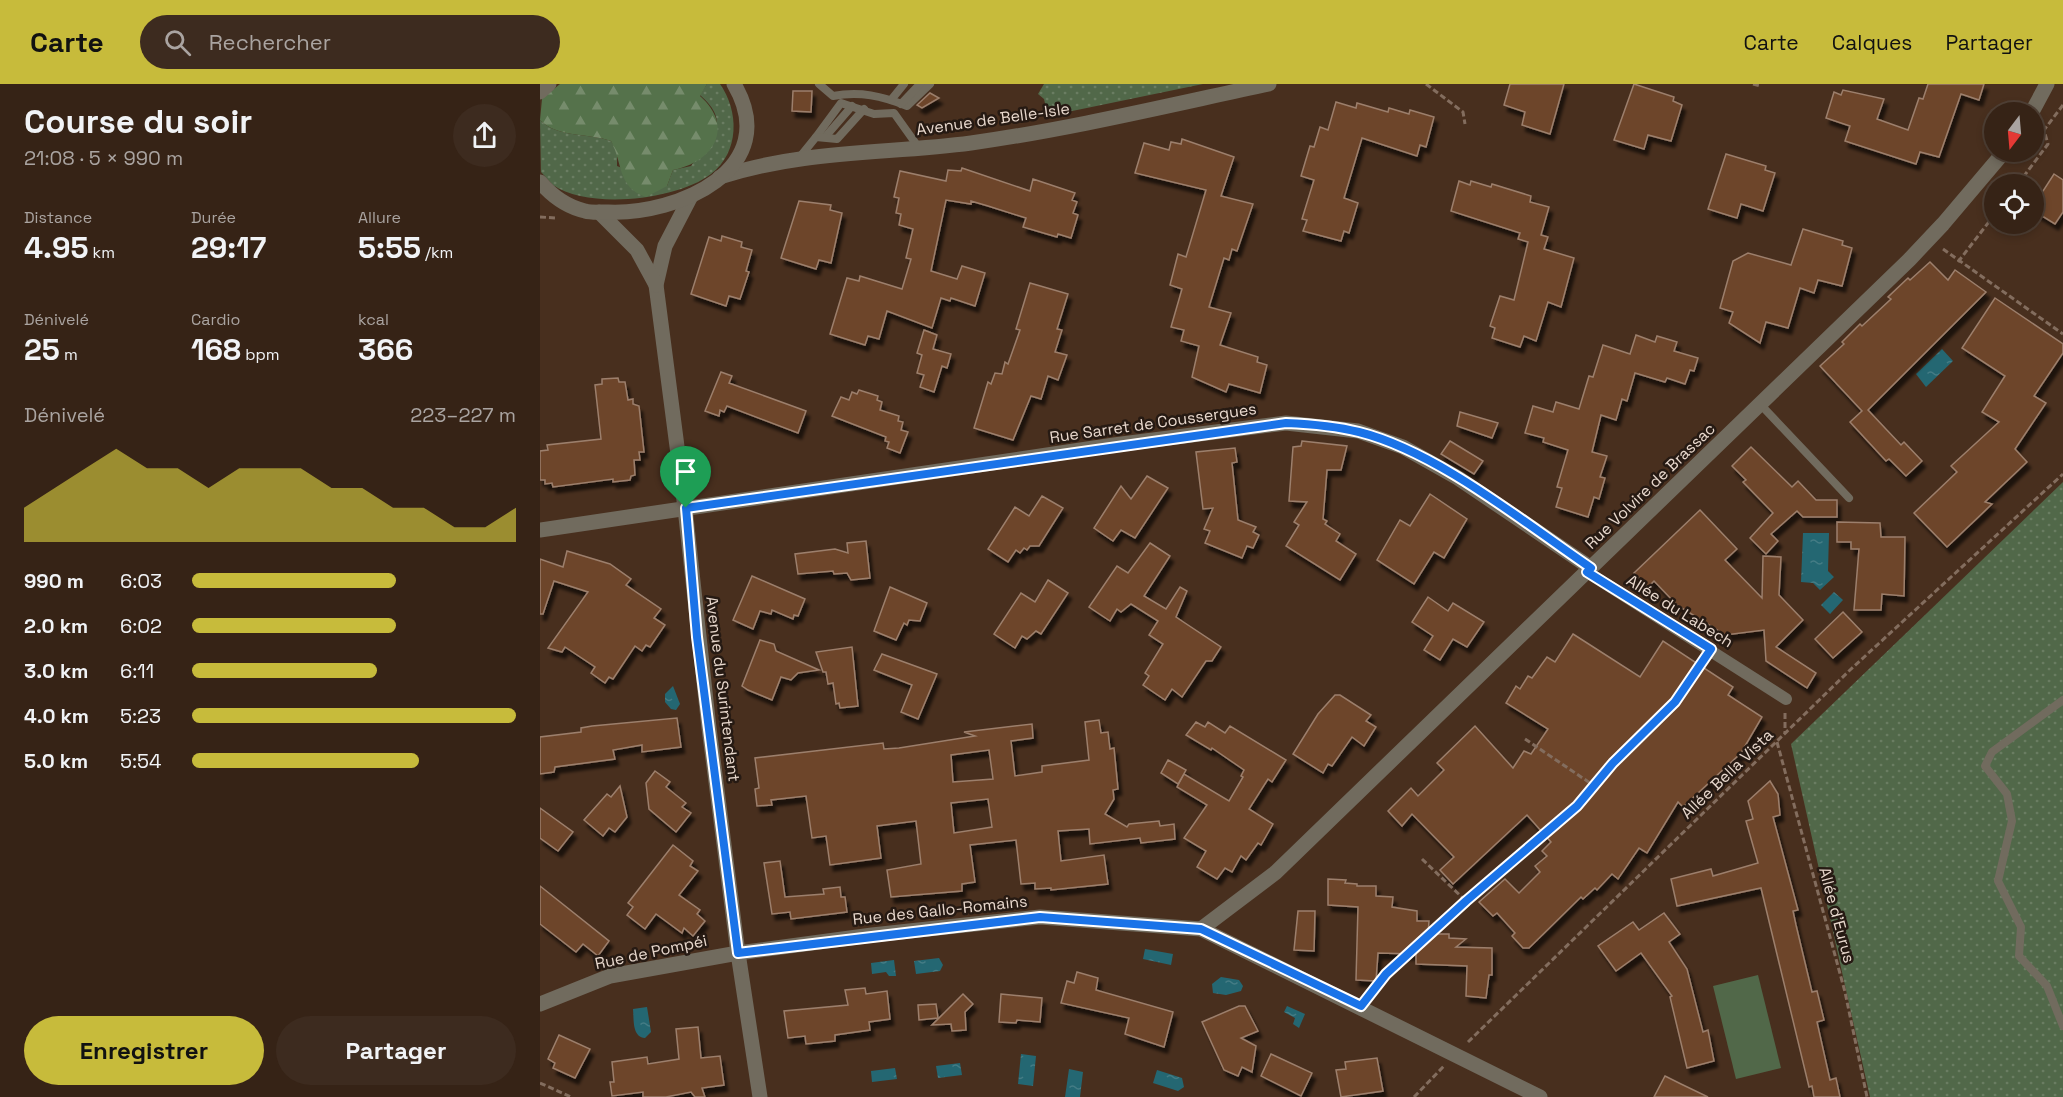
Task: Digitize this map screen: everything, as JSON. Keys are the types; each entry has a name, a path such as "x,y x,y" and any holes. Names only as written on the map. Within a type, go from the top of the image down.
{"street":[{"path":"540,182 554,198 586,212 626,213 673,205 692,196 711,186 740,157 747,127 743,99 734,84"},
{"name":"Avenue de Belle-Isle","path":"720,177 755,166 799,158 971,143 1078,125 1269,84"},
{"path":"2037,102 2047,84"},
{"name":"Rue Volvire de Brassac","path":"1201,929 1275,873 1589,570 1930,238 1995,162"},
{"name":"Avenue du Surintendant","path":"656,285 665,246 692,196"},
{"path":"540,203 573,206"},
{"name":"Avenue du Surintendant","path":"599,212 638,250 656,285 686,508 697,637 738,953 760,1097"},
{"name":"Rue Sarret de Coussergues","path":"540,530 1203,433 1286,423 1312,424 1358,431 1403,447 1458,478 1589,570"},
{"name":"Allée du Labech","path":"1589,570 1786,699"},
{"name":"Rue des Gallo-Romains","path":"738,953 1040,917 1201,929 1361,1006 1540,1097"},
{"name":"Rue de Pompéi","path":"540,1004 610,976 738,953"}],"lane":[{"path":"819,84 833,96 851,93 891,100 907,106 930,84"},
{"path":"891,100 904,84"},
{"path":"901,104 920,84"},
{"path":"799,158 841,103 874,114 894,113 919,148"},
{"path":"825,136 852,105"},
{"path":"816,136 837,139 864,109"},
{"path":"1760,404 1849,498"},
{"path":"2063,700 1992,752 1985,766 2007,794 2012,821 1998,881 2022,927 2019,956 2047,986 2063,1026"}],"path":[{"path":"1426,84 1463,111 1465,124"},
{"path":"1753,84 1760,86"},
{"path":"2026,174 2048,144 2044,130 2063,105"},
{"path":"540,217 564,220"},
{"path":"1958,262 1984,228"},
{"path":"1930,238 1958,262 2063,334"},
{"name":"Allée Bella Vista","path":"1414,1097 1850,670 2063,474"},
{"path":"1361,1006 1386,974 1466,901 1577,806 1593,785 1675,702 1711,649"},
{"path":"1785,734 1786,699"},
{"path":"1525,739 1593,785"},
{"name":"Allée d'Eurus","path":"1777,742 1845,992 1867,1097"},
{"path":"1422,859 1466,901"},
{"path":"540,1083 571,1097"}],"green space":[{"path":"560,84 707,84 700,96 711,108 716,120 718,131 715,142 699,159 673,170 667,186 646,197 637,193 625,181 611,141 555,130 540,120 542,99"},
{"path":"707,84 720,84 731,106 734,131 732,143 720,165 696,183 656,195 633,199 610,199 569,193 553,185 541,172 540,120 555,130 611,141 617,151 617,166 667,186 673,170 691,166 715,131 717,123 715,114 700,95"},
{"path":"1044,84 1203,84 1048,116 1044,99 1038,94"},
{"path":"2063,482 2063,1097 1870,1097 1791,744"},
{"path":"1758,975 1781,1068 1736,1079 1713,986"}],"water":[{"path":"1942,349 1953,361 1926,387 1916,374"},
{"path":"1803,533 1829,533 1828,571 1834,577 1820,590 1813,583 1801,582"},
{"path":"1834,592 1843,600 1830,614 1821,605"},
{"path":"673,686 680,704 676,710 671,709 665,702 665,694"},
{"path":"1145,949 1173,954 1171,965 1143,959"},
{"path":"939,958 943,965 940,971 916,974 914,961"},
{"path":"894,960 896,976 889,976 886,972 872,974 871,963"},
{"path":"1221,977 1239,980 1243,986 1241,991 1226,995 1213,993 1212,984"},
{"path":"1287,1006 1305,1014 1299,1028 1293,1024 1295,1018 1284,1012"},
{"path":"647,1007 651,1032 645,1038 638,1035 636,1031 633,1009"},
{"path":"1021,1054 1036,1056 1033,1086 1018,1084"},
{"path":"960,1063 962,1075 938,1078 936,1066"},
{"path":"895,1068 897,1079 872,1082 871,1071"},
{"path":"1069,1069 1083,1072 1080,1097 1065,1097"},
{"path":"1157,1070 1182,1078 1184,1087 1178,1091 1153,1083"}],"building":[{"path":"1510,84 1564,84 1550,134 1522,125 1525,112 1504,105"},
{"path":"1634,84 1674,97 1673,101 1682,105 1671,141 1648,135 1644,149 1614,140"},
{"path":"1928,84 1984,84 1979,100 1961,94 1939,157 1920,152 1916,164 1845,141 1850,126 1826,118 1834,92 1841,95 1843,90 1884,99 1877,119 1908,130 1919,98 1923,99"},
{"path":"793,91 812,91 811,112 792,111"},
{"path":"930,93 939,98 922,108 917,105"},
{"path":"1336,102 1356,108 1357,103 1388,112 1389,108 1409,114 1410,110 1434,117 1426,147 1420,145 1417,156 1362,138 1344,198 1358,203 1349,233 1344,231 1341,241 1303,231 1307,220 1302,219 1314,180 1301,176 1310,146 1314,147 1320,127 1328,130"},
{"path":"1182,139 1234,157 1221,196 1253,204 1237,251 1232,249 1229,260 1224,258 1209,307 1231,313 1220,345 1258,357 1257,362 1267,365 1260,393 1229,384 1226,392 1192,377 1199,346 1181,341 1184,330 1171,327 1182,289 1170,285 1178,254 1186,257 1206,190 1135,173 1144,143 1169,150 1171,142 1181,144"},
{"path":"1726,154 1766,166 1765,170 1775,173 1763,211 1741,204 1737,218 1708,209"},
{"path":"962,168 1030,191 1033,179 1075,193 1072,200 1077,202 1073,213 1078,215 1071,238 1058,234 1057,237 1023,227 1026,218 988,206 971,201 971,204 946,200 931,271 957,279 962,266 985,273 975,306 951,298 950,301 941,298 932,328 887,311 879,339 868,336 865,345 830,334 847,278 859,281 860,276 902,289 911,259 906,258 913,229 899,225 901,214 896,213 899,198 894,197 900,171 946,181 948,170 961,171"},
{"path":"2054,174 2063,180 2063,212 2055,224 2044,217 2044,190"},
{"path":"1459,181 1470,185 1471,181 1491,187 1492,184 1531,196 1530,202 1549,207 1541,235 1548,237 1544,249 1574,258 1561,307 1548,302 1536,341 1524,336 1520,347 1492,338 1495,328 1490,326 1500,296 1514,300 1528,242 1518,239 1520,233 1451,211"},
{"path":"799,201 831,205 830,210 842,213 831,263 819,260 816,269 781,258"},
{"path":"1803,229 1843,241 1842,245 1852,248 1842,286 1818,280 1814,293 1800,288 1788,328 1766,322 1760,343 1729,323 1733,312 1720,308 1733,261 1748,253 1791,265"},
{"path":"722,236 742,242 741,247 752,250 746,271 749,272 740,299 729,296 726,306 691,294 709,237 721,241"},
{"path":"1930,262 1948,280 1955,270 1986,292 1868,410 1901,445 1904,442 1922,461 1906,476 1889,459 1886,461 1850,422 1862,411 1820,366 1844,344 1842,342 1860,324 1862,326 1891,299 1888,297 1908,278 1910,280"},
{"path":"1030,283 1068,294 1057,329 1062,330 1055,352 1067,355 1058,380 1048,376 1041,399 1031,396 1013,440 974,428 988,382 991,384 995,373 1002,374 1005,362 1008,364 1020,330 1016,329"},
{"path":"1995,298 2063,344 2063,353 2034,396 2046,403 2015,449 2027,462 1985,502 1992,504 1947,547 1914,513 1957,472 1951,466 1999,422 1982,412 2005,376 1962,348"},
{"path":"924,330 937,335 933,349 951,354 947,368 942,366 934,392 920,387 924,375 917,373 922,355 917,353"},
{"path":"1636,335 1655,342 1657,336 1677,342 1674,351 1698,358 1694,371 1690,370 1685,384 1667,378 1665,382 1635,373 1627,401 1622,399 1616,420 1601,415 1592,452 1607,456 1600,477 1605,478 1599,499 1594,497 1588,517 1556,507 1562,488 1557,487 1568,450 1543,442 1544,438 1525,433 1533,406 1553,412 1556,402 1579,409 1589,376 1593,377 1603,345 1630,354"},
{"path":"721,372 732,376 729,383 806,411 798,433 727,406 724,412 720,410 719,416 705,411"},
{"path":"618,378 619,382 625,382 628,400 633,399 633,404 639,406 644,452 639,452 640,460 634,460 635,475 631,476 630,480 613,482 613,479 553,487 552,483 545,484 545,480 540,480 540,451 548,450 547,445 601,439 595,385 602,384 602,379"},
{"path":"859,390 878,396 877,400 882,402 880,410 899,416 898,421 903,422 901,430 908,432 900,453 887,448 889,442 885,441 886,437 832,416 841,397 849,400 852,392 857,394"},
{"path":"1460,412 1498,423 1492,438 1457,426"},
{"path":"1302,441 1347,446 1341,470 1327,470 1323,519 1327,521 1325,524 1340,534 1336,541 1356,554 1340,580 1286,546 1299,525 1294,522 1307,502 1289,501 1293,447 1301,446"},
{"path":"1450,441 1483,461 1474,474 1441,454"},
{"path":"1751,447 1792,487 1798,481 1816,500 1837,500 1837,517 1803,517 1797,511 1771,534 1778,541 1766,554 1750,538 1773,513 1743,482 1746,480 1732,466"},
{"path":"1235,448 1237,462 1232,463 1238,520 1256,527 1253,532 1259,535 1253,548 1247,546 1242,558 1205,543 1210,531 1204,529 1213,508 1203,509 1196,452"},
{"path":"1147,476 1168,488 1135,538 1121,530 1113,541 1094,528 1121,486 1131,499"},
{"path":"1430,494 1467,519 1444,558 1434,552 1414,584 1377,560 1400,520 1410,526"},
{"path":"1042,496 1063,508 1039,546 1030,546 1027,550 1024,548 1020,553 1016,550 1008,562 988,549 1015,507 1029,516"},
{"path":"1700,510 1737,549 1725,560 1762,598 1763,556 1781,557 1779,595 1803,620 1776,647 1816,673 1807,688 1766,661 1764,630 1725,635 1677,605 1654,581 1648,587 1634,573"},
{"path":"1837,522 1880,523 1881,537 1905,537 1904,596 1882,594 1881,610 1854,610 1859,549 1851,549 1851,542 1837,542"},
{"path":"866,541 870,578 851,580 847,573 834,574 833,571 798,574 795,554 835,549 848,553 847,543"},
{"path":"1150,543 1170,556 1144,596 1166,609 1180,587 1187,591 1176,617 1221,647 1212,661 1206,661 1182,697 1172,689 1165,700 1143,685 1149,676 1145,673 1163,644 1149,635 1158,621 1131,604 1121,612 1117,609 1110,621 1089,607 1117,566 1128,573"},
{"path":"567,551 610,564 631,579 626,585 661,609 654,618 665,625 650,647 646,645 642,651 635,646 613,679 609,677 605,683 591,673 595,667 565,647 562,652 548,648 588,592 554,581 543,614 540,614 540,559 563,567"},
{"path":"752,576 805,599 798,616 794,615 793,619 772,610 771,614 760,611 753,629 733,620"},
{"path":"1048,580 1068,593 1041,634 1036,631 1027,639 1022,636 1015,648 994,634 1021,593 1035,602"},
{"path":"890,587 927,603 920,621 909,620 907,625 904,623 896,640 874,631"},
{"path":"1428,597 1448,611 1453,603 1484,622 1467,647 1453,639 1440,660 1424,650 1433,636 1412,622"},
{"path":"1843,612 1862,632 1833,658 1815,639"},
{"path":"1573,634 1640,677 1663,641 1733,687 1728,695 1762,717 1741,753 1683,807 1678,802 1647,853 1639,848 1618,879 1612,874 1597,890 1595,888 1583,899 1581,897 1529,948 1523,948 1512,936 1515,933 1497,913 1493,916 1479,902 1505,879 1519,893 1540,872 1535,866 1547,856 1542,851 1551,842 1527,815 1453,884 1440,870 1454,857 1412,814 1402,826 1388,811 1411,788 1418,796 1444,770 1437,763 1475,726 1513,768 1524,751 1531,754 1548,729 1506,703 1516,686 1520,689 1528,676 1532,678 1547,657 1555,662"},
{"path":"760,640 774,644 776,651 819,670 798,673 791,680 781,677 772,700 748,690 742,686"},
{"path":"852,647 858,706 840,708 839,703 836,704 833,683 828,684 826,672 823,672 816,652"},
{"path":"882,654 937,674 918,719 901,712 912,685 874,670"},
{"path":"1335,695 1340,695 1371,715 1366,721 1376,727 1364,746 1352,737 1332,766 1328,764 1323,773 1293,754 1318,714"},
{"path":"677,718 681,747 642,752 642,745 613,750 615,759 555,767 554,772 540,774 540,737 581,732 581,728 592,726"},
{"path":"1099,720 1101,733 1108,732 1110,749 1114,748 1118,789 1113,790 1114,799 1105,814 1127,827 1129,824 1159,821 1160,826 1174,824 1175,839 1141,843 1140,838 1090,844 1089,829 1058,831 1061,861 1104,855 1108,884 1051,890 1051,888 1035,889 1035,883 1021,884 1016,840 970,845 975,882 962,884 962,891 891,897 887,870 921,864 916,821 877,826 881,858 830,865 826,836 812,838 806,796 771,800 772,805 757,806 755,789 759,788 755,758 883,743 884,749 899,748 975,736 964,732 1032,724 1033,738 1011,741 1015,776 1042,772 1042,766 1089,760 1085,722","holes":["989,750 993,779 953,782 951,755","988,799 992,827 954,833 951,803"]},
{"path":"1196,722 1205,727 1208,722 1225,733 1230,726 1286,760 1272,782 1268,779 1249,809 1273,824 1261,845 1258,843 1246,860 1241,856 1232,872 1225,868 1217,879 1197,867 1206,851 1184,838 1207,805 1177,787 1184,774 1229,801 1243,777 1241,776 1244,770 1212,748 1211,750 1186,735"},
{"path":"1168,760 1186,770 1178,784 1161,773"},
{"path":"655,771 670,782 666,787 686,803 682,807 691,813 676,832 649,809 646,783"},
{"path":"1770,781 1778,794 1780,815 1773,817 1798,910 1793,911 1796,925 1812,992 1817,991 1824,1020 1817,1022 1830,1080 1836,1078 1840,1097 1814,1097 1812,1086 1809,1087 1761,888 1677,906 1671,879 1711,869 1713,876 1758,863 1746,821 1753,819 1748,801"},
{"path":"620,786 627,817 615,832 609,828 603,836 584,820 607,794 611,797"},
{"path":"540,808 573,832 558,851 540,838"},
{"path":"673,845 693,861 690,866 698,871 679,895 700,910 697,914 705,921 693,936 684,928 682,933 656,914 645,929 627,915 633,907 628,903"},
{"path":"780,861 785,897 824,894 823,889 840,887 841,897 845,897 847,912 791,919 790,912 772,914 764,863"},
{"path":"1328,879 1346,880 1345,883 1357,884 1357,886 1376,886 1376,896 1393,897 1392,907 1417,911 1417,921 1429,921 1428,934 1449,934 1449,938 1466,939 1456,947 1492,948 1492,975 1489,975 1486,998 1466,996 1467,966 1416,964 1416,954 1378,953 1376,981 1356,980 1358,907 1328,905"},
{"path":"540,886 609,941 598,956 583,944 576,952 540,924"},
{"path":"1298,911 1315,911 1314,951 1294,950"},
{"path":"1664,913 1680,934 1669,942 1687,969 1703,1032 1708,1030 1714,1061 1687,1068 1670,997 1672,996 1641,953 1616,971 1598,946 1633,922 1639,930"},
{"path":"1077,972 1098,978 1096,990 1173,1012 1164,1047 1125,1034 1129,1018 1061,1003 1067,981 1074,983"},
{"path":"865,988 866,994 887,991 890,1019 869,1022 870,1030 835,1035 835,1041 806,1044 805,1036 788,1038 784,1011 848,1005 845,990"},
{"path":"963,994 973,1004 965,1012 966,1030 952,1031 951,1024 932,1025"},
{"path":"1001,994 1042,998 1040,1022 1017,1020 1016,1023 999,1022"},
{"path":"936,1004 938,1018 919,1020 918,1005"},
{"path":"1239,1006 1245,1006 1258,1031 1241,1038 1256,1046 1252,1072 1242,1067 1238,1076 1224,1070 1202,1022"},
{"path":"698,1027 701,1058 720,1056 724,1085 702,1088 705,1097 695,1097 691,1092 666,1097 643,1097 643,1092 612,1096 610,1082 614,1082 612,1062 647,1057 648,1064 679,1059 676,1029"},
{"path":"559,1035 590,1049 575,1078 553,1068 555,1063 548,1059"},
{"path":"1271,1054 1312,1073 1301,1096 1261,1076"},
{"path":"1377,1058 1383,1091 1341,1097 1336,1070 1346,1069 1345,1062"},
{"path":"1665,1076 1681,1084 1708,1097 1654,1097"}],"route":[{"path":"1286,423 1312,424 1358,431 1403,447 1458,478 1591,568 1587,572 1711,649 1675,702 1613,763 1577,806 1532,847 1466,901 1386,974 1361,1006 1201,929 1040,917 872,935 738,953 697,637 686,508 1114,445 1286,423"}]}
